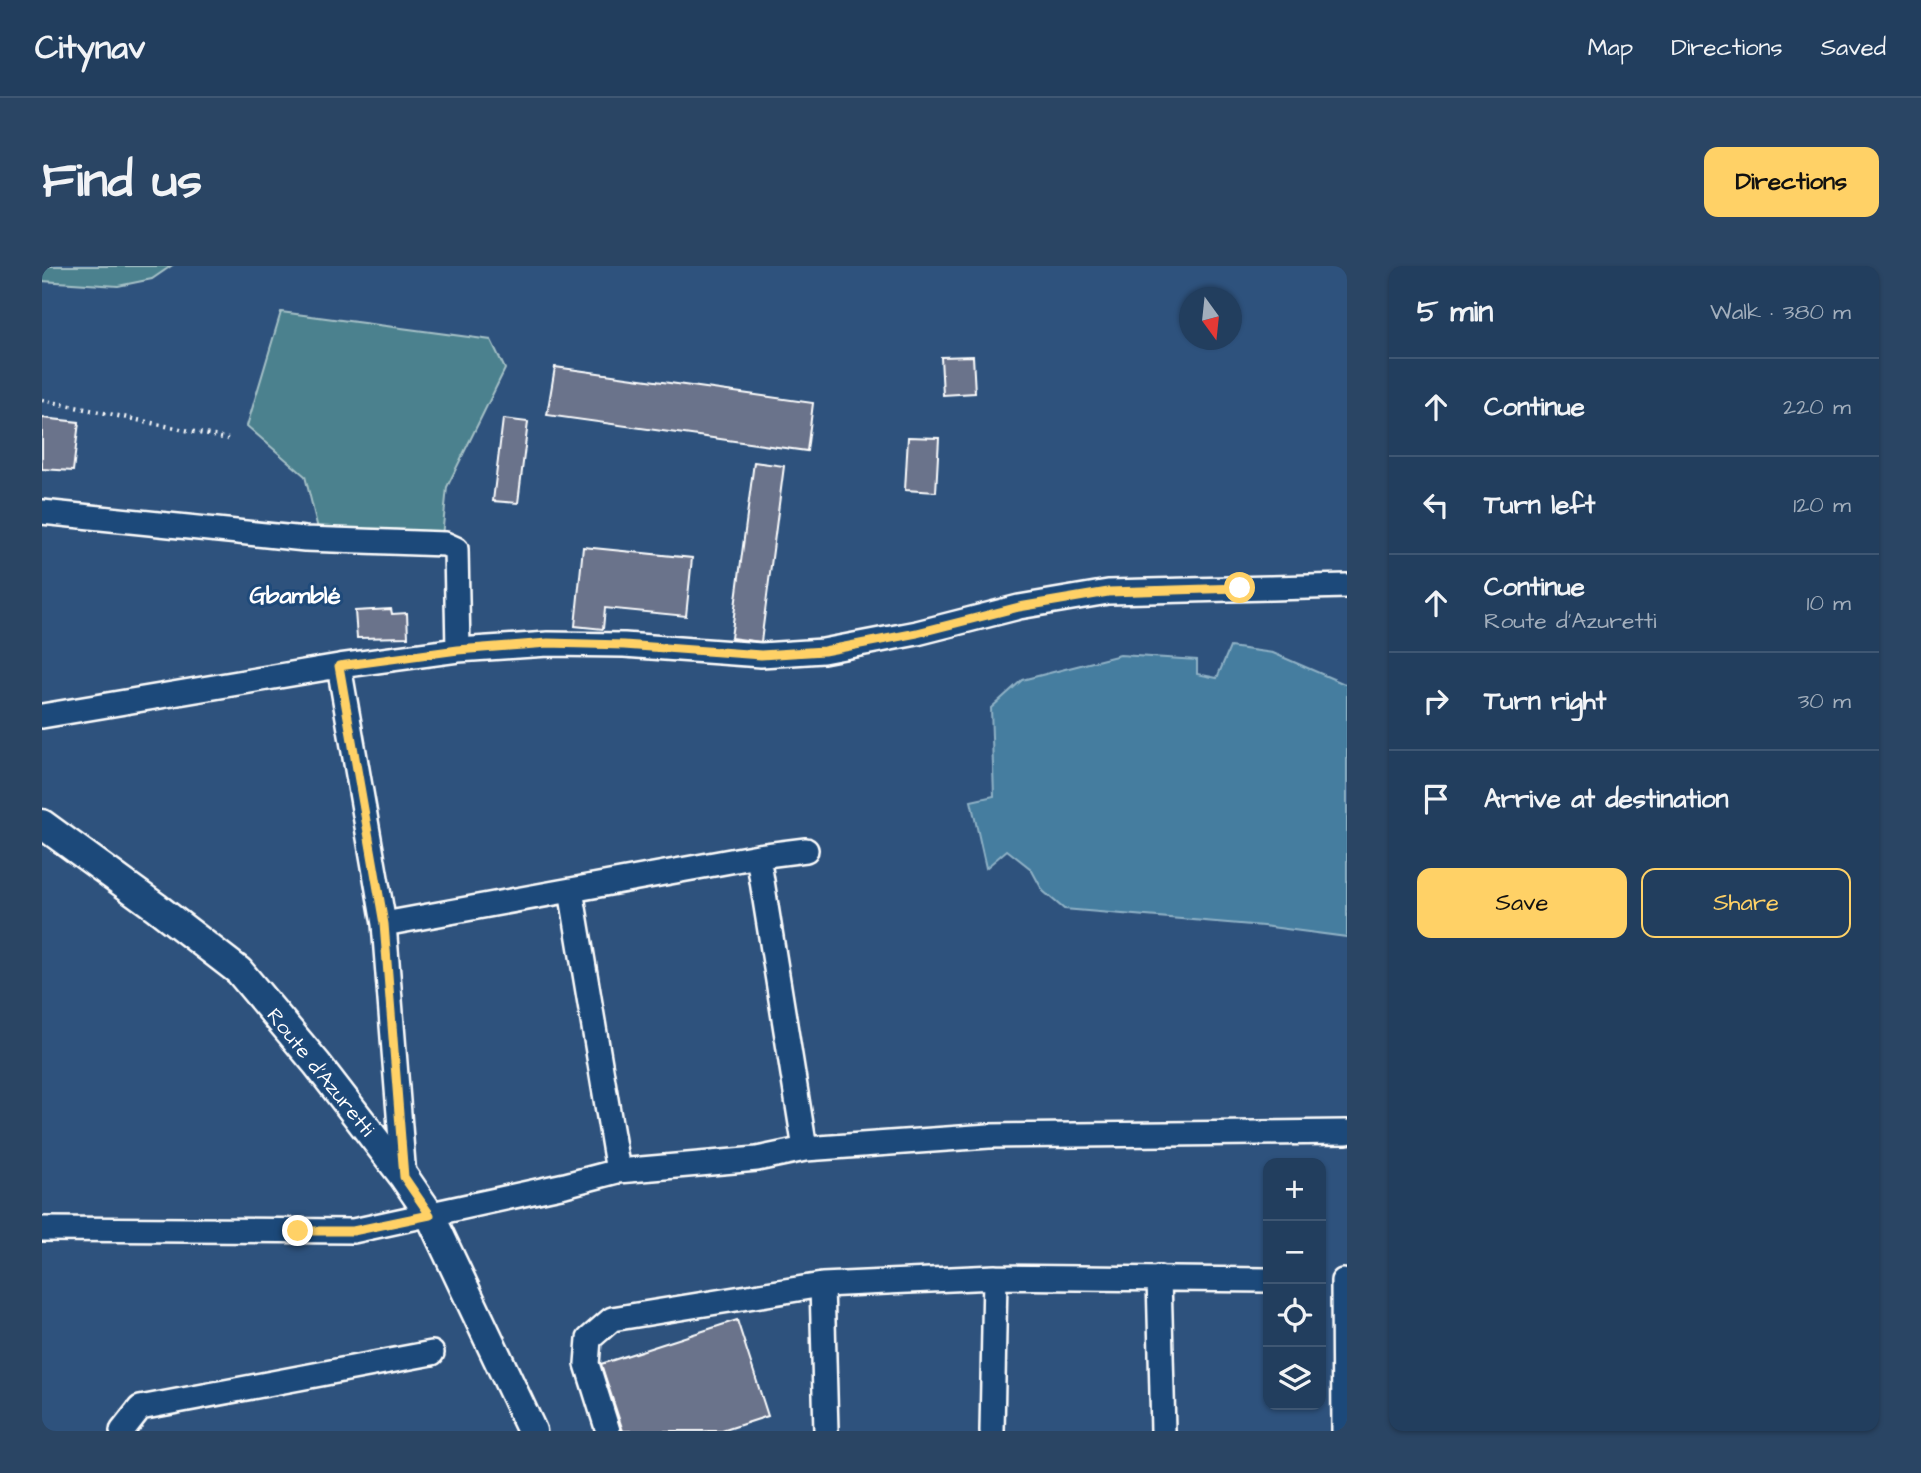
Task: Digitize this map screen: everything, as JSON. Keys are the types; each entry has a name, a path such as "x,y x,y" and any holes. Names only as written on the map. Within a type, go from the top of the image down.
{"street":[{"path":"42,512 305,539 445,544 456,549 458,650"},
{"path":"42,716 339,666 458,650 548,643 624,645 761,655 824,651 917,633 1019,607 1108,592 1347,586"},
{"path":"339,666 384,924 404,1177"},
{"name":"Route d'Azuretti","path":"42,824 239,971 317,1064 430,1215 532,1431"},
{"path":"384,924 758,856 806,850"},
{"path":"758,856 805,1149"},
{"path":"571,890 618,1171"},
{"path":"42,1229 353,1231 618,1171 757,1159 805,1149 989,1136 1347,1132"},
{"path":"992,1431 995,1277"},
{"path":"608,1431 587,1364 589,1339 612,1319 822,1285 995,1277 1263,1280"},
{"path":"1159,1278 1163,1431"},
{"path":"1337,1280 1344,1431"},
{"path":"822,1285 825,1431"},
{"path":"122,1431 140,1408 432,1353"}],"path":[{"path":"42,400 228,439"}],"green space":[{"path":"42,266 171,266 152,279 118,286 42,281"},
{"path":"281,312 491,340 505,369 447,487 442,537 319,533 305,476 247,426"}],"water":[{"path":"1230,647 1273,653 1347,685 1347,937 1263,926 1064,909 1043,891 1031,869 1007,850 986,868 971,801 994,796 991,708 1022,680 1120,655 1197,660 1197,674 1217,678"}],"building":[{"path":"973,356 975,393 943,395 941,357"},
{"path":"555,367 813,403 807,451 547,415"},
{"path":"42,418 79,422 73,471 42,469"},
{"path":"503,419 528,422 518,503 493,501"},
{"path":"908,437 939,438 936,492 905,490"},
{"path":"754,462 784,466 761,642 731,638"},
{"path":"583,547 692,558 686,616 605,608 603,629 575,626"},
{"path":"391,609 392,614 407,613 408,637 357,638 355,611"},
{"path":"737,1320 768,1416 722,1431 623,1431 601,1364"}],"district":[{"name":"Gbamblé","path":"295,595"}],"route":[{"path":"298,1231 353,1231 430,1215 404,1177 384,924 339,666 458,650 548,643 624,645 761,655 824,651 917,633 1019,607 1108,592 1240,588"}]}
